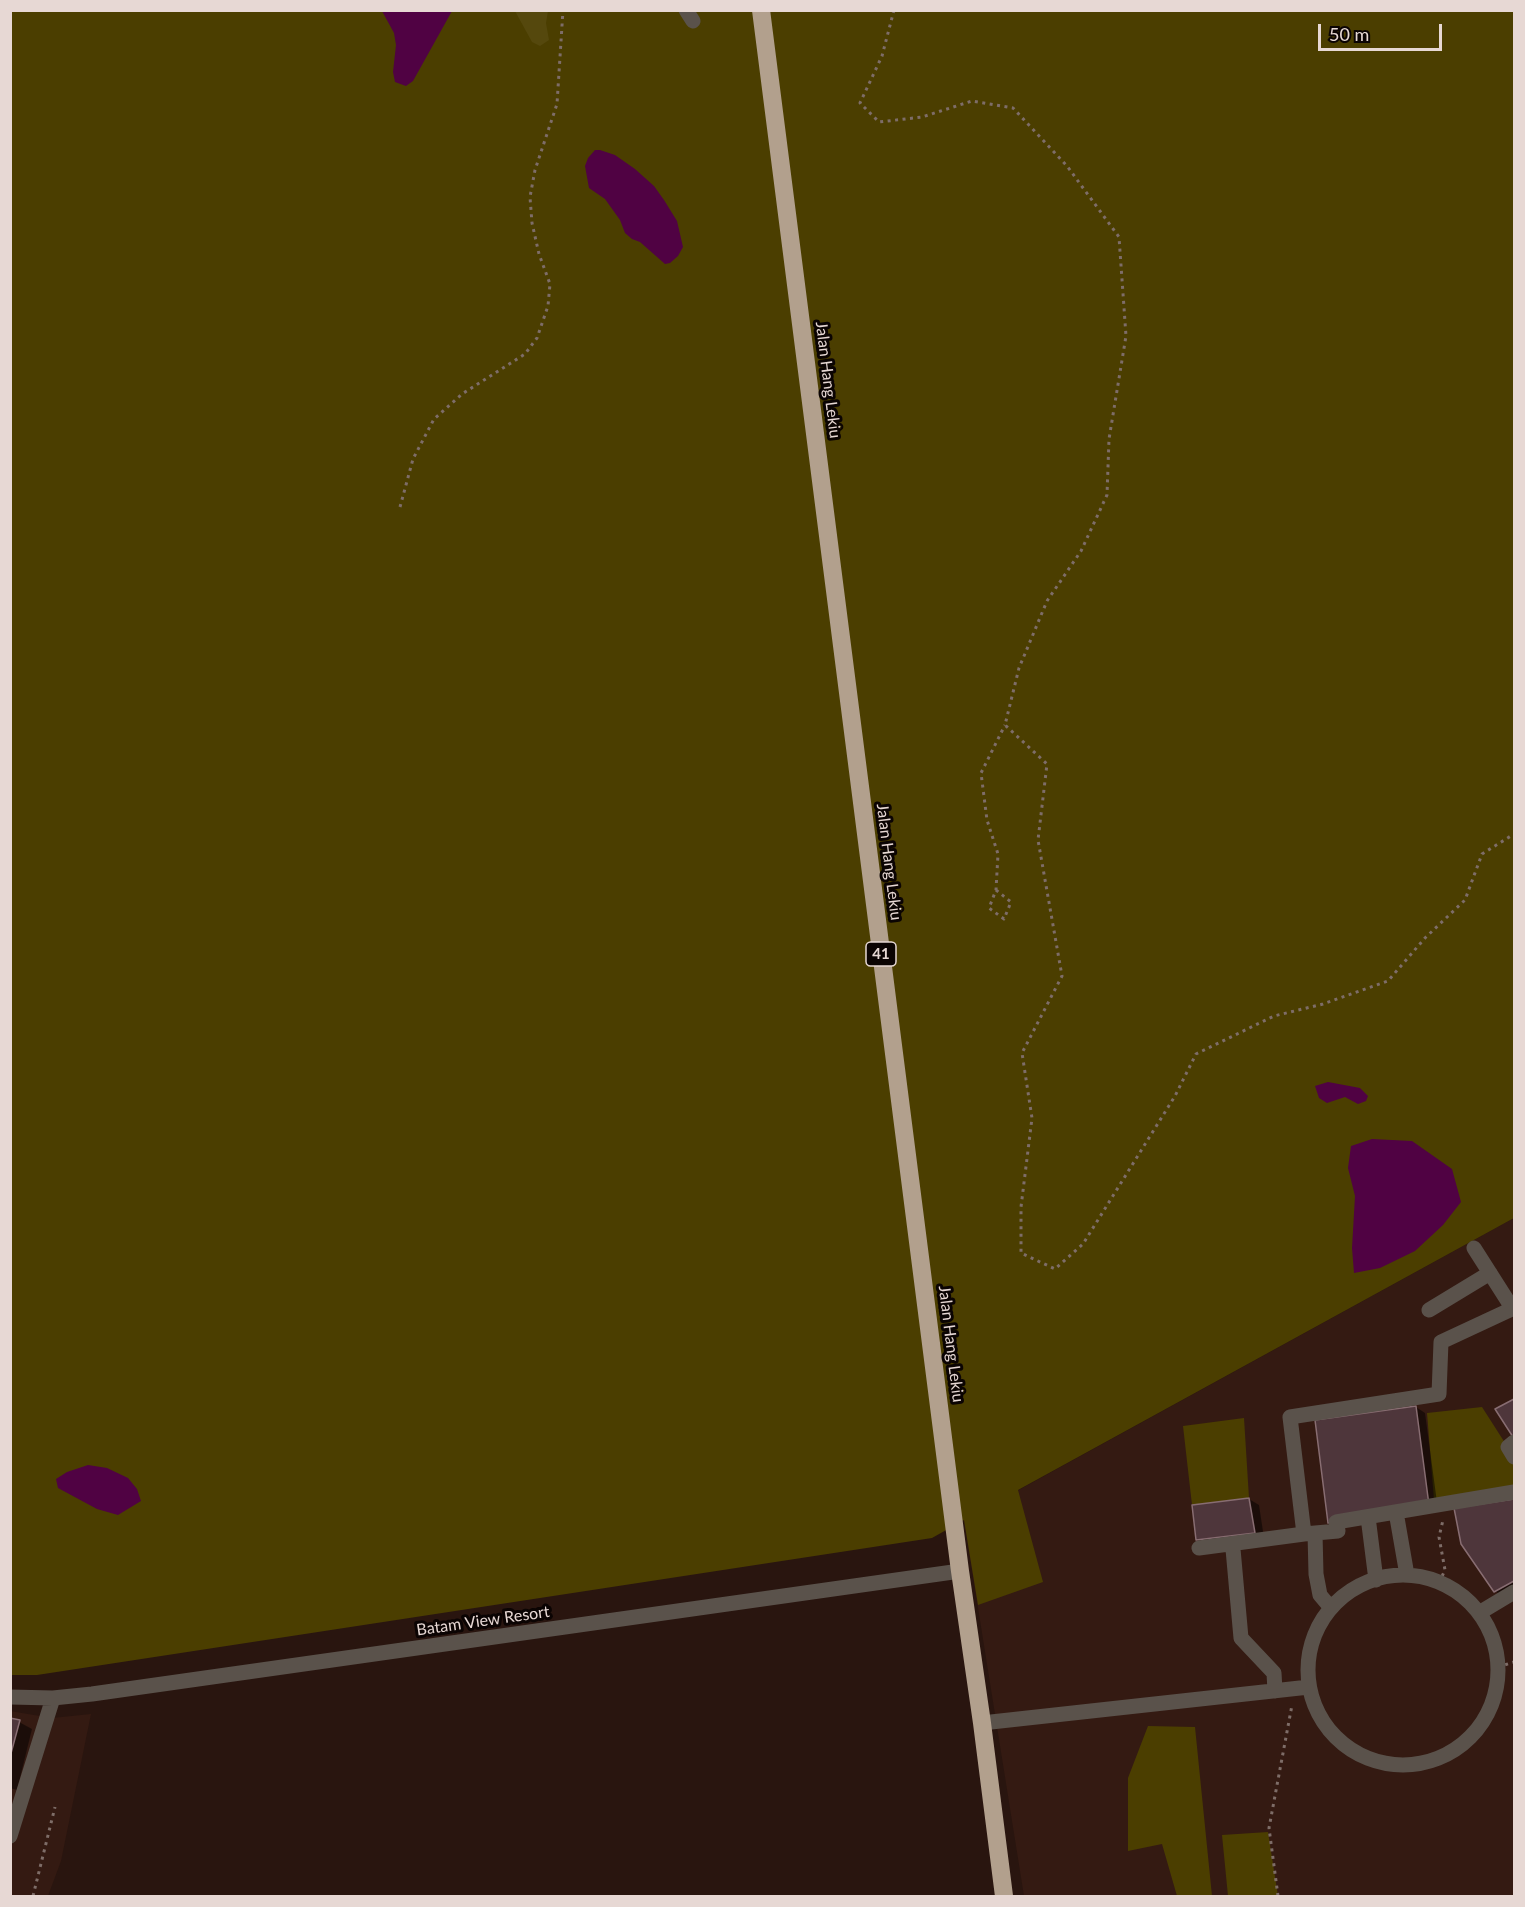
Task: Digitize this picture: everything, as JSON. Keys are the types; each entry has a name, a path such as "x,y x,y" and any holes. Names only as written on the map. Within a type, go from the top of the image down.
{"highway":[{"name":"Jalan Hang Lekiu","path":"761,10 960,1571 1004,1896"}],"street":[{"path":"1474,1248 1509,1303 1515,1307"},
{"path":"1429,1310 1490,1273"},
{"path":"1331,1608 1320,1595 1290,1417 1439,1394 1441,1342 1515,1307"},
{"path":"1515,1442 1508,1447 1515,1457"},
{"path":"1199,1548 1338,1531 1336,1522 1515,1492"},
{"path":"1396,1512 1407,1575"},
{"path":"1368,1517 1376,1580"},
{"path":"1233,1549 1241,1638 1274,1673 1275,1690"},
{"name":"Batam View Resort","path":"10,1697 52,1698 92,1694 960,1571"},
{"path":"1407,1575 1439,1582 1465,1598 1479,1612 1491,1634 1498,1658 1498,1682 1492,1706 1479,1727 1462,1745 1441,1758 1417,1765 1393,1765 1369,1759 1347,1748 1329,1731 1302,1687 1311,1645 1319,1625 1331,1608 1347,1594 1366,1583 1407,1575"},
{"path":"1479,1612 1515,1592"},
{"path":"982,1723 1302,1687"},
{"path":"10,1836 15,1811 52,1698"}],"path":[{"path":"400,507 413,459 434,419 462,394 525,354 537,338 548,306 550,284 539,254 532,223 530,197 535,170 557,104 563,10"},
{"path":"894,10 882,56 860,103 879,122 922,117 972,100 1013,108 1067,166 1119,237 1126,336 1109,439 1107,495 1081,551 1047,601 1019,668 1005,725 981,773 987,820 999,854 996,890 990,908 1004,919 1011,902 996,890"},
{"path":"1005,725 1047,764 1038,840 1062,976 1022,1053 1032,1119 1021,1207 1021,1253 1055,1269 1083,1244 1175,1096 1196,1054 1274,1016 1323,1004 1388,981 1425,938 1465,900 1482,854 1515,834"},
{"path":"1439,1582 1445,1570 1439,1537 1446,1504"},
{"path":"1498,1667 1515,1662"},
{"path":"1278,1896 1269,1828 1302,1687"},
{"path":"33,1896 55,1807"}],"shaded area":[{"path":"10,11 1514,11 1514,1218 1018,1490 1043,1582 978,1605 964,1520 932,1538 37,1675 11,1675"},
{"path":"382,11 452,11 413,81 406,86 395,82 394,33"},
{"path":"515,11 548,11 546,23 549,40 540,46 532,42"},
{"path":"595,150 615,155 635,169 654,186 664,200 677,221 683,247 670,263 665,264 640,242 625,233 620,220 605,199 589,188 585,166"},
{"path":"1328,1082 1360,1088 1368,1096 1366,1101 1358,1104 1345,1097 1327,1103 1319,1098 1315,1086"},
{"path":"1372,1139 1412,1141 1452,1169 1461,1202 1443,1225 1415,1251 1380,1268 1354,1273 1352,1248 1355,1196 1348,1168 1351,1146"},
{"path":"1514,1218 1514,1896 1024,1896 964,1520"},
{"path":"1482,1407 1514,1457 1514,1488 1434,1500 1427,1413"},
{"path":"1244,1418 1249,1498 1192,1505 1183,1426"},
{"path":"88,1465 107,1468 128,1478 137,1489 141,1501 118,1515 97,1509 58,1488 56,1479 67,1472"},
{"path":"10,1711 52,1718 91,1714 61,1861 48,1896 11,1896"},
{"path":"1148,1726 1195,1727 1212,1896 1177,1896 1162,1844 1128,1851 1128,1778"},
{"path":"1268,1832 1278,1896 1228,1896 1222,1835"}],"building":[{"path":"1514,1399 1514,1436 1513,1437 1495,1409"},
{"path":"1416,1406 1429,1505 1328,1523 1315,1420"},
{"path":"1249,1498 1255,1533 1196,1540 1192,1505"},
{"path":"1514,1499 1514,1581 1494,1592 1461,1544 1454,1508"},
{"path":"10,1718 20,1720 10,1757"}]}
